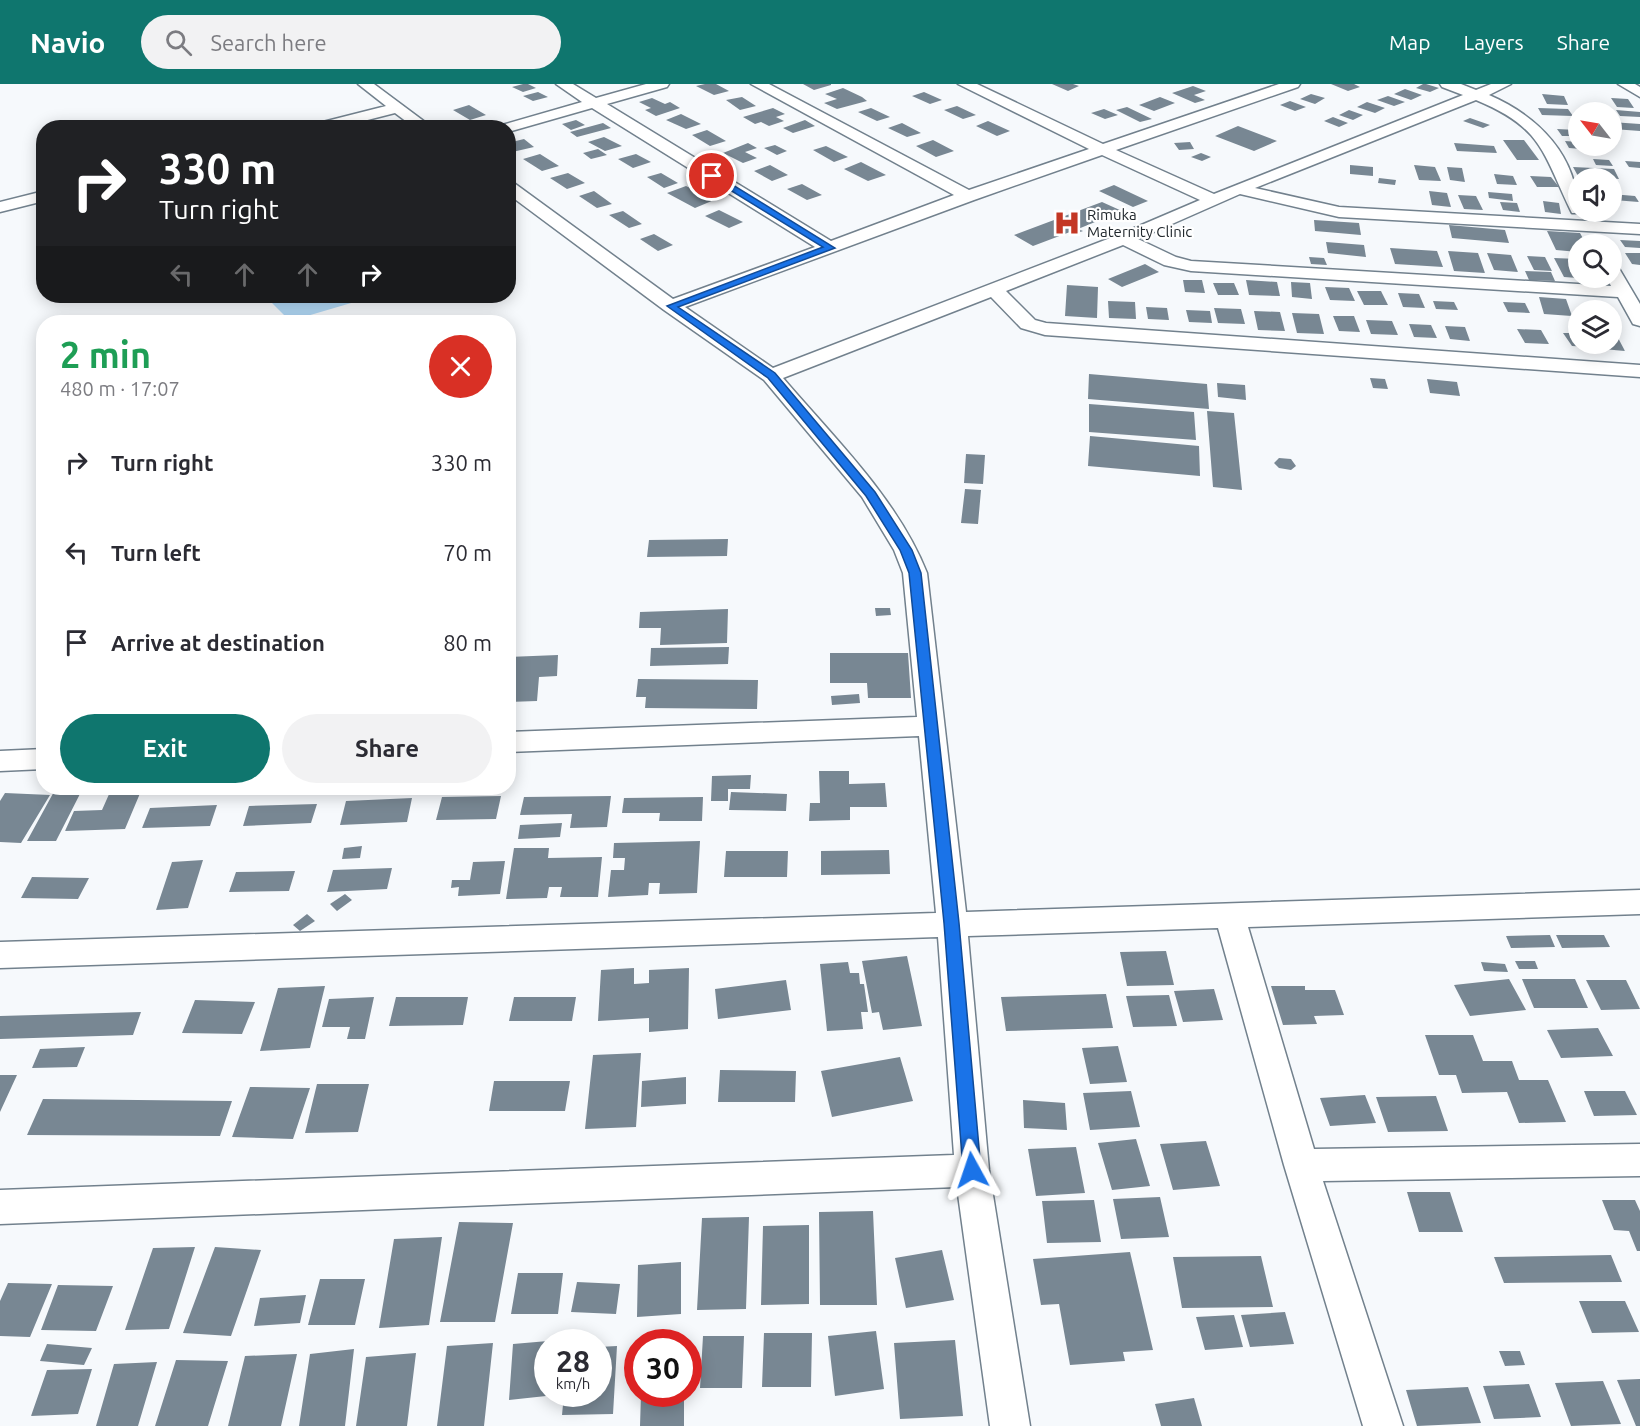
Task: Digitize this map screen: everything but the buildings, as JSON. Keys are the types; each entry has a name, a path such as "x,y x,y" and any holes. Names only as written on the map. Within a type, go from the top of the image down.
{"street":[{"path":"365,84 414,120"},
{"path":"563,84 830,248"},
{"path":"516,125 662,84"},
{"path":"758,84 968,196"},
{"path":"965,84 1214,200"},
{"path":"671,306 968,196 1293,84"},
{"path":"1447,84 1478,95 1534,128 1545,141 1568,189"},
{"path":"771,376 1124,239 1238,189 1503,84"},
{"path":"1625,84 1640,93"},
{"path":"984,92 1002,87"},
{"path":"348,120 395,108"},
{"path":"1238,189 1339,212 1568,216"},
{"path":"516,192 771,376 871,494 906,550 915,573 932,726 952,923 972,1170 1010,1426"},
{"path":"0,207 36,198"},
{"path":"1608,222 1640,229"},
{"path":"1124,239 1170,261 1191,266 1624,292"},
{"path":"1622,288 1640,320"},
{"path":"994,290 1028,324 1045,329 1640,371"},
{"path":"516,742 932,726"},
{"path":"0,761 36,759"},
{"path":"0,955 1640,902"},
{"path":"1230,915 1300,1165 1383,1426"},
{"path":"1300,1165 1640,1160"},
{"path":"0,1207 972,1170"}],"shaded area":[{"path":"272,303 351,303 310,315 284,315"}],"place":[{"name":"Rimuka Maternity Clinic","path":"1067,223"}],"route":[{"path":"712,176 830,248 671,306 771,376 871,494 906,550 915,573 952,923 972,1170"}]}
